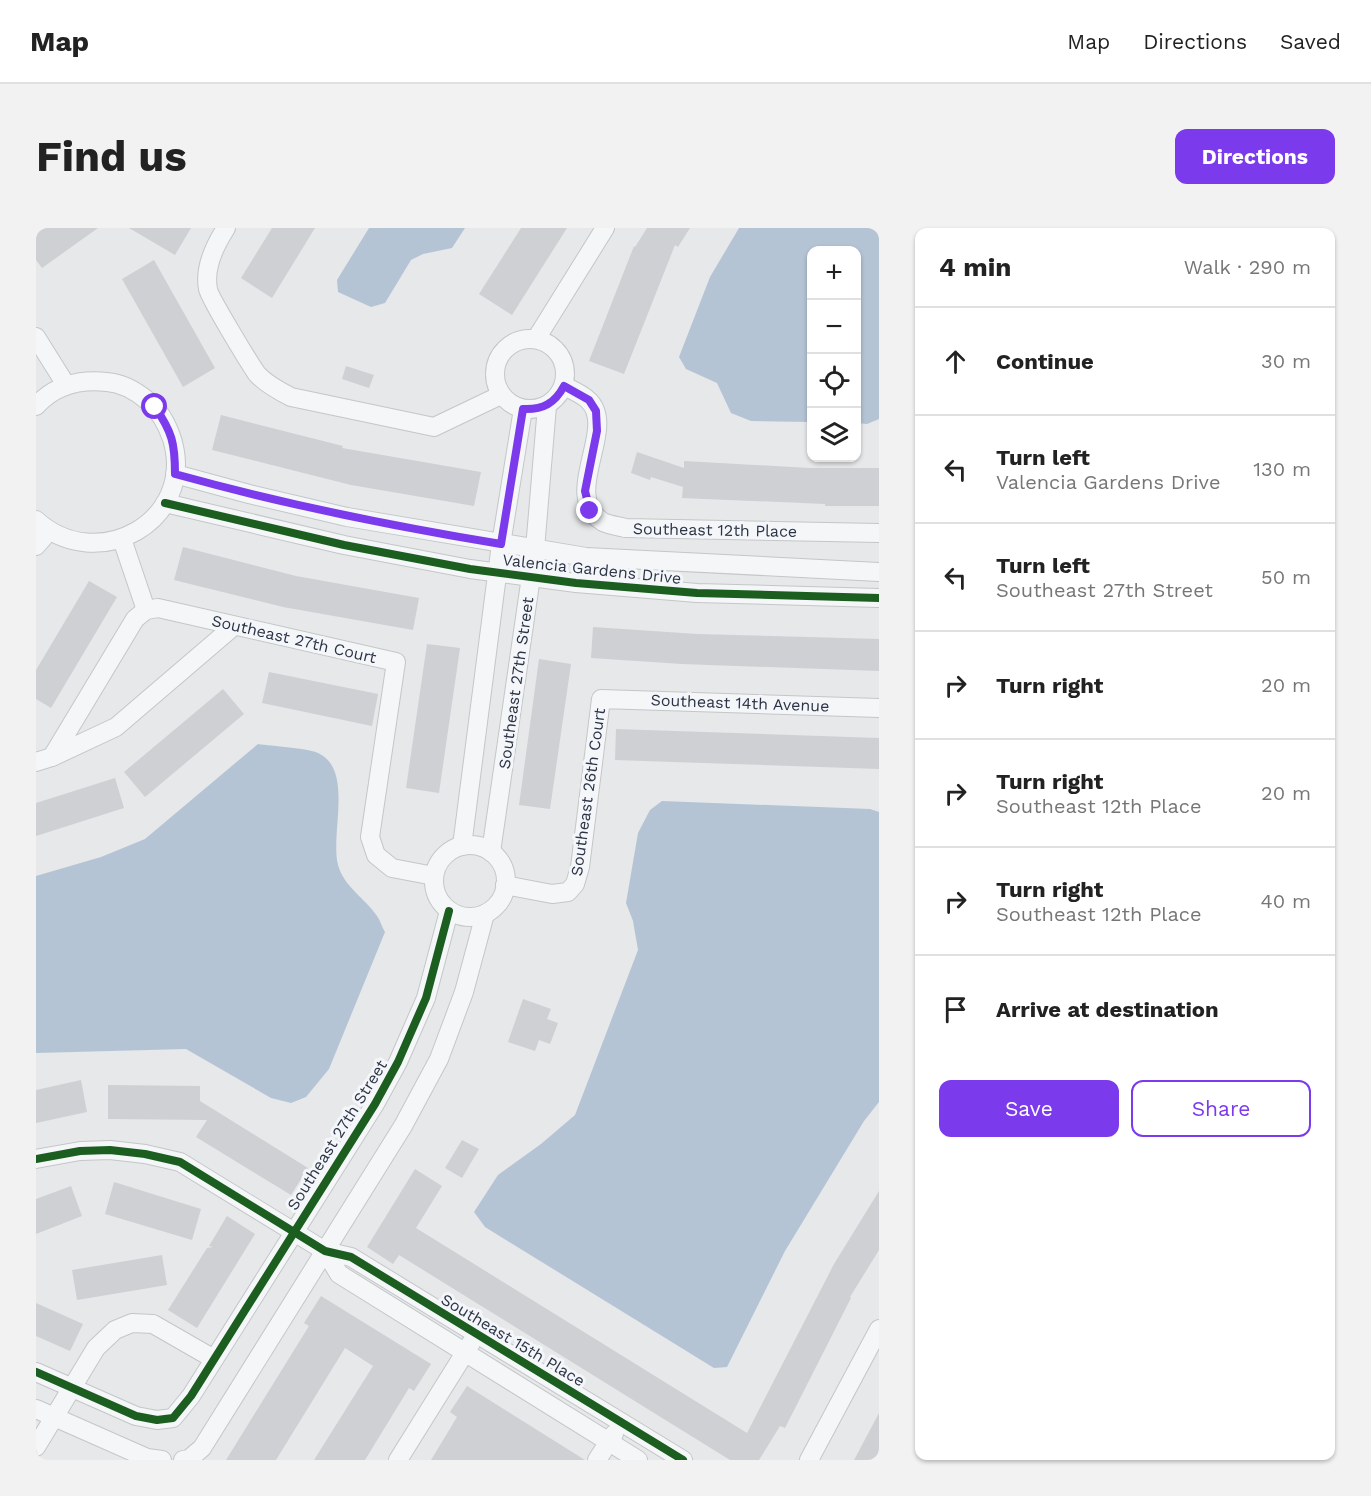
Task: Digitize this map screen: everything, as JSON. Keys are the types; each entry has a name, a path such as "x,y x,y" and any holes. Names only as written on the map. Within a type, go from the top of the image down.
{"street":[{"path":"226,228 219,238 208,265 208,290 257,374 272,387 291,397 434,427 501,395"},
{"path":"536,339 605,228"},
{"path":"36,337 66,385"},
{"path":"524,339 536,339 548,343 564,361 566,373 564,386 555,400 547,406 535,410 515,406 501,395 496,384 495,372 498,361 513,343 524,339"},
{"path":"36,546 43,526 72,542 97,544 122,539 139,531 154,518 165,503 175,474 175,450 168,427 155,407 136,391 114,382 90,380 66,385 38,396"},
{"name":"Southeast 12th Place","path":"564,386 589,400 596,411 597,431 585,491 590,511 604,522 625,528 879,533"},
{"name":"Southeast 27th Street","path":"491,852 535,549 547,406"},
{"name":"Southeast 27th Street","path":"462,846 501,544 523,409"},
{"name":"Valencia Gardens Drive","path":"175,474 347,517 586,557 879,572"},
{"name":"Valencia Gardens Drive","path":"165,503 344,545 497,573 576,583 697,593 879,598"},
{"path":"44,760 135,619 146,610 122,539"},
{"name":"Southeast 27th Court","path":"146,610 158,608 396,662 370,837 376,855 392,868 434,876"},
{"path":"44,760 116,727 234,626"},
{"name":"Southeast 14th Avenue","path":"602,699 879,708"},
{"name":"Southeast 26th Court","path":"505,885 552,894 568,892 575,884 580,867 602,699"},
{"path":"467,805 496,810"},
{"path":"472,845 491,852 503,866 505,885 502,897 495,907 485,914 466,917 449,910 436,895 434,876 437,866 443,856 462,846 472,845"},
{"name":"Southeast 27th Street","path":"72,1388 136,1416 157,1420 173,1418 214,1359 375,1104 398,1062 426,998 449,910"},
{"path":"186,1459 202,1448 403,1126 439,1059 464,992 485,914"},
{"path":"36,1159 80,1150 110,1150 145,1154 180,1162 325,1251 339,1274 638,1460"},
{"name":"Southeast 15th Place","path":"325,1251 351,1257 683,1460"},
{"path":"36,1447 96,1348 115,1330 132,1323 153,1324 214,1359"},
{"path":"809,1460 879,1329"},
{"path":"398,1460 477,1334"},
{"path":"36,1372 72,1388"},
{"path":"36,1409 147,1458 162,1460"},
{"path":"597,1460 621,1422"}],"water":[{"path":"369,228 465,228 452,248 423,254 411,260 385,303 371,307 338,292 337,280"},
{"path":"739,228 879,228 879,419 867,424 861,423 861,246 807,246 807,422 751,421 731,413 717,383 686,369 679,357 710,277"},
{"path":"258,744 313,751 329,761 338,787 336,852 338,865 345,880 372,910 385,932 329,1069 306,1097 291,1103 271,1098 186,1049 36,1053 36,876 101,857 145,839"},
{"path":"662,801 870,809 879,812 879,1102 864,1121 785,1251 727,1367 714,1368 485,1227 474,1212 498,1175 541,1144 575,1115 638,950 633,921 626,903 638,833 650,810"}],"building":[{"path":"36,228 98,228 42,268 36,260"},
{"path":"129,228 191,228 175,255"},
{"path":"272,228 315,228 272,298 241,278"},
{"path":"521,228 567,228 512,315 479,294"},
{"path":"647,228 690,228 678,247 675,245 624,374 589,361 634,246"},
{"path":"154,260 215,368 183,387 122,279"},
{"path":"346,366 374,375 369,388 342,379"},
{"path":"221,415 343,446 342,448 481,472 474,506 351,485 212,450"},
{"path":"637,452 684,468 684,461 809,468 879,468 879,506 825,506 825,504 682,498 683,487 651,477 650,480 631,473"},
{"path":"183,547 296,576 419,598 413,630 283,607 174,580"},
{"path":"89,581 117,597 51,708 36,699 36,670"},
{"path":"593,627 697,634 879,639 879,671 682,664 591,658"},
{"path":"427,644 460,648 439,793 406,788"},
{"path":"539,659 571,664 550,809 519,805"},
{"path":"269,672 378,694 372,726 262,703"},
{"path":"223,689 244,714 145,797 124,772"},
{"path":"616,729 879,738 879,769 615,760"},
{"path":"115,778 124,808 36,836 36,803"},
{"path":"523,999 551,1009 547,1019 558,1023 550,1044 539,1040 535,1051 508,1042"},
{"path":"81,1080 87,1112 36,1123 36,1090"},
{"path":"108,1085 200,1086 200,1101 308,1168 291,1195 196,1137 207,1120 108,1119"},
{"path":"462,1140 479,1149 462,1178 445,1168"},
{"path":"415,1169 442,1186 416,1228 747,1433 834,1264 879,1191 879,1250 850,1297 785,1428 780,1426 759,1460 730,1460 399,1255 393,1264 367,1247"},
{"path":"114,1182 201,1209 192,1240 105,1214"},
{"path":"71,1186 82,1216 36,1234 36,1199"},
{"path":"227,1216 255,1234 197,1328 168,1310 207,1248 213,1247 209,1246"},
{"path":"162,1255 167,1285 77,1300 72,1270"},
{"path":"321,1296 431,1364 414,1391 409,1388 365,1460 314,1460 373,1366 345,1348 276,1460 226,1460 309,1326 304,1323"},
{"path":"36,1303 83,1324 70,1351 36,1336"},
{"path":"467,1386 585,1460 431,1460 457,1417 450,1412"},
{"path":"879,1413 879,1460 854,1460"}],"cycle path":[{"path":"165,503 344,545 470,569 576,583 697,593 879,598"},
{"path":"36,1372 136,1416 157,1420 173,1418 191,1396 375,1104 398,1062 426,998 449,911"},
{"path":"36,1159 80,1151 110,1150 145,1154 180,1162 325,1251 351,1257 683,1460"}],"route":[{"path":"155,407 168,427 175,450 175,474 347,517 501,544 523,409 535,410 547,406 555,400 564,386 589,400 596,411 597,431 585,491 590,511"}]}
